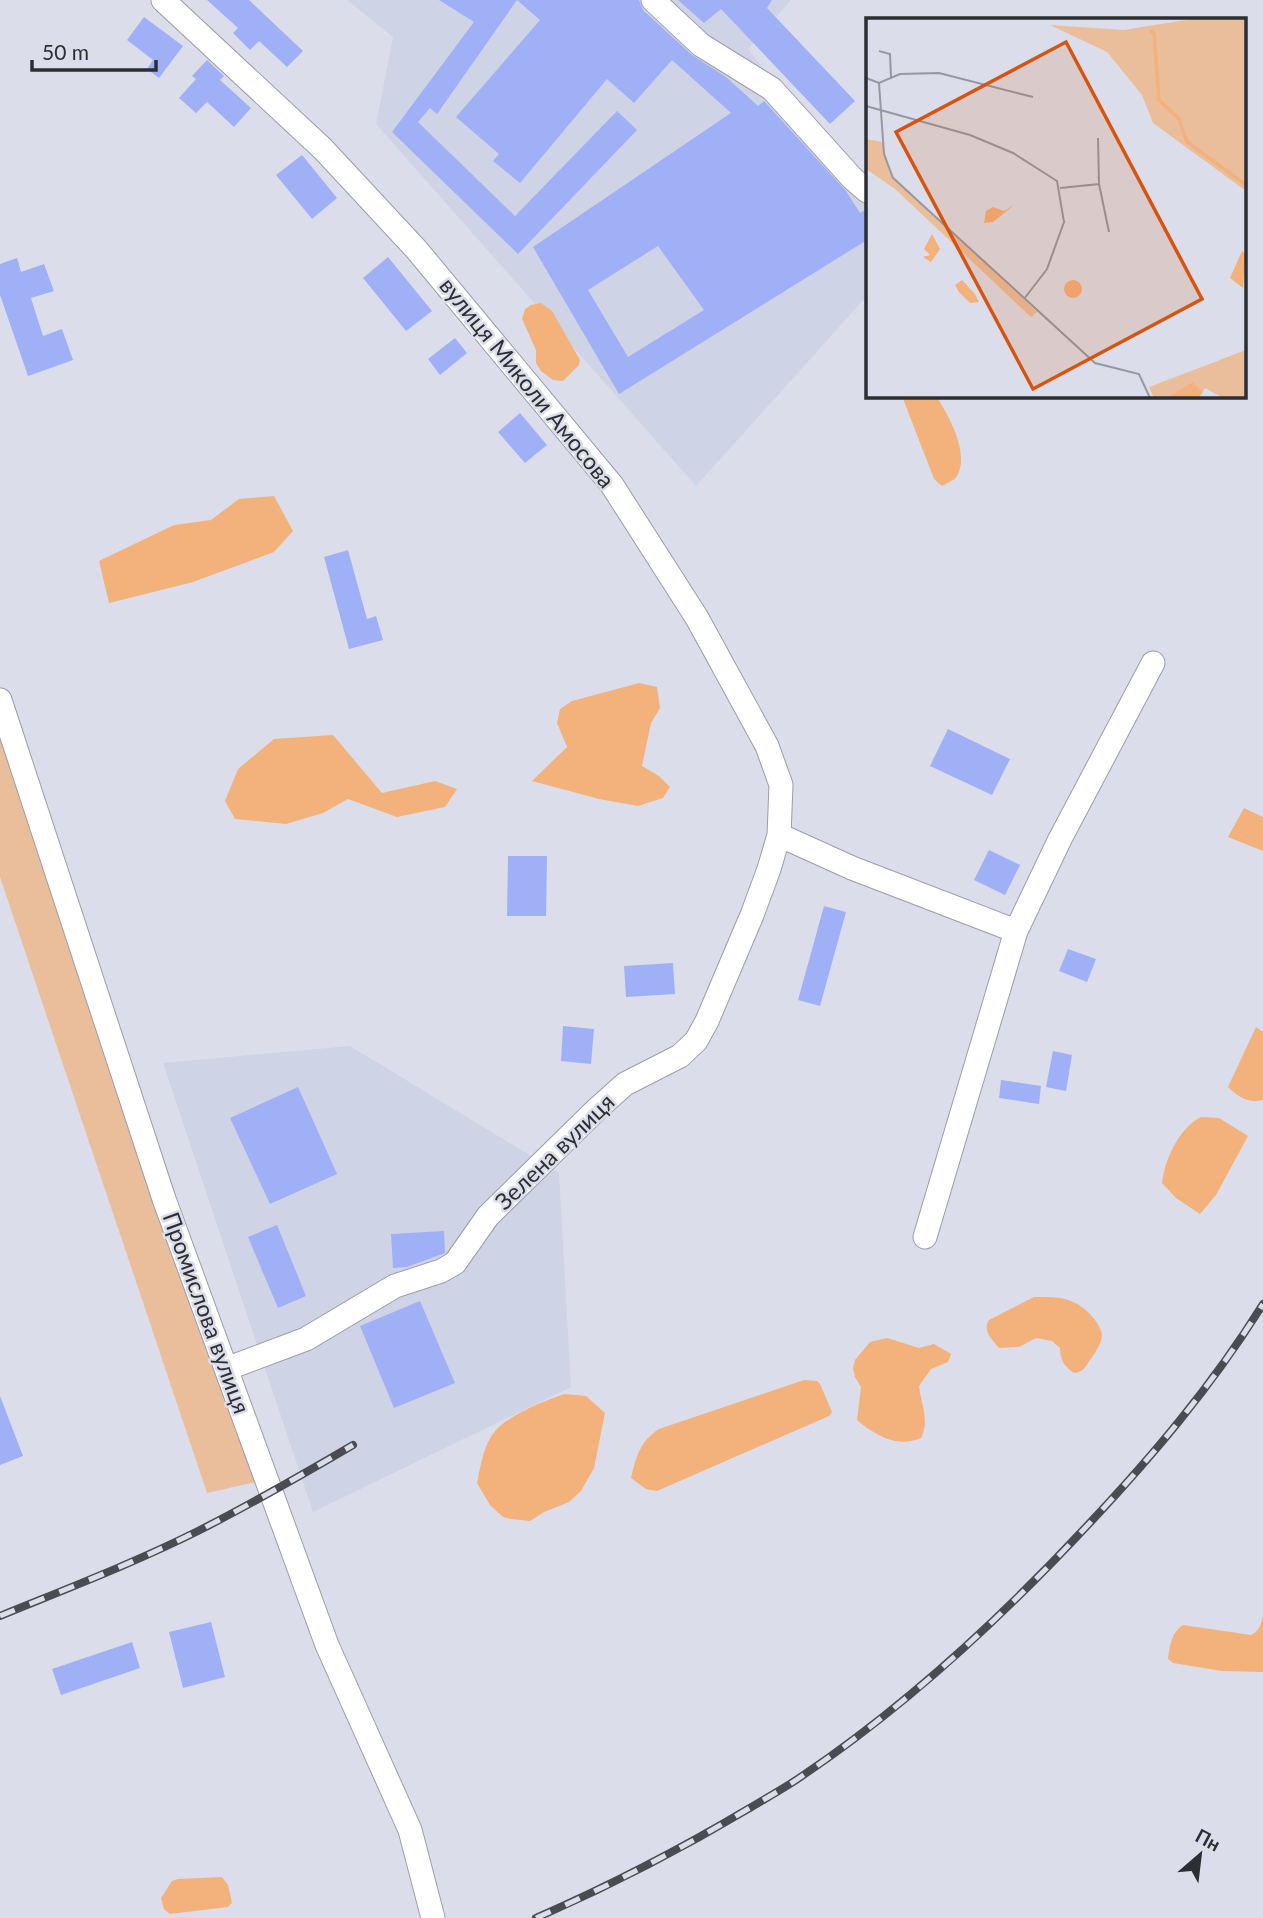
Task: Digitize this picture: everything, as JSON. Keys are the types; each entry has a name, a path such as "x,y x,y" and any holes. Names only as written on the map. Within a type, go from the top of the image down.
{"street":[{"name":"вулиця Миколи Амосова","path":"163,0 323,149 416,248 612,485 697,618 767,746 781,785 779,835"},
{"path":"653,0 701,44 772,89 866,190"},
{"path":"925,1237 1016,931 1060,839 1153,663"},
{"name":"Промислова вулиця","path":"0,700 164,1199 327,1644 410,1830 433,1918"},
{"path":"779,835 852,868 1016,931"},
{"name":"Зелена вулиця","path":"226,1369 306,1339 395,1286 442,1272 455,1263 488,1216 605,1102 625,1084 680,1056 696,1041 752,915 779,835"}],"shaded area":[{"path":"347,0 791,0 748,49 866,195 866,297 696,486 376,124 393,37"},
{"path":"541,303 552,311 580,360 579,365 563,381 553,380 541,371 536,363 536,350 522,319 525,309"},
{"path":"902,397 937,397 957,436 960,470 955,479 942,486 934,479"},
{"path":"274,496 293,531 274,552 193,582 109,603 99,561 174,525 211,520 239,499"},
{"path":"639,683 657,687 660,708 651,723 642,766 659,776 670,787 663,798 638,806 599,799 532,781 567,747 557,723 560,709 572,701"},
{"path":"0,730 260,1481 207,1493 0,877"},
{"path":"333,735 382,793 435,781 457,789 445,807 397,817 348,799 323,813 286,824 235,819 225,801 238,769 274,739"},
{"path":"1244,808 1263,817 1263,851 1228,837"},
{"path":"1256,1027 1263,1032 1263,1100 1253,1101 1240,1097 1228,1087"},
{"path":"350,1046 559,1173 571,1387 313,1512 163,1063"},
{"path":"1201,1117 1219,1118 1248,1136 1216,1195 1200,1214 1176,1198 1162,1183 1174,1145 1186,1129"},
{"path":"1034,1297 1059,1298 1073,1302 1087,1311 1099,1325 1101,1341 1082,1371 1074,1373 1068,1368 1062,1359 1060,1348 1052,1341 1036,1338 1019,1347 999,1348 989,1335 989,1320"},
{"path":"887,1338 919,1348 934,1344 951,1354 948,1362 931,1369 919,1386 925,1425 921,1438 912,1441 887,1439 857,1420 861,1387 853,1368 855,1360 870,1342"},
{"path":"804,1380 817,1381 820,1384 832,1412 829,1416 657,1491 646,1489 631,1478 643,1444 659,1429"},
{"path":"565,1394 586,1396 605,1413 594,1468 581,1491 569,1502 530,1521 503,1517 490,1505 477,1483 488,1442 496,1430 510,1419"},
{"path":"1263,1615 1263,1672 1222,1671 1173,1663 1168,1659 1170,1645 1183,1625 1251,1635 1261,1624"},
{"path":"222,1877 228,1885 232,1903 228,1907 170,1914 164,1909 161,1898 172,1881"}],"building":[{"path":"207,0 249,0 303,51 287,67 259,41 250,50 233,33 238,28"},
{"path":"439,0 517,0 437,114 430,108 418,122 515,216 617,111 637,130 518,254 392,132 474,22"},
{"path":"517,0 639,0 643,10 692,55 726,77 758,106 764,101 846,191 860,213 866,210 866,241 619,394 533,247 731,113 672,60 634,103 607,79 520,183 493,161 499,154 456,117 540,20","holes":["658,246 704,310 628,357 588,290"]},
{"path":"678,0 772,0 767,8 855,101 830,124 721,9 704,23"},
{"path":"144,17 183,46 159,78 147,69 153,60 127,40"},
{"path":"207,60 224,76 220,80 251,108 234,127 207,102 196,113 179,98 196,79 192,76"},
{"path":"302,155 337,198 312,219 276,175"},
{"path":"388,257 432,311 406,331 363,278"},
{"path":"17,258 21,272 44,264 54,291 31,298 43,336 62,329 73,360 28,376 0,295 0,264"},
{"path":"455,338 467,353 440,375 428,359"},
{"path":"520,413 547,445 525,463 498,432"},
{"path":"348,550 367,619 376,616 383,640 349,649 324,557"},
{"path":"948,729 1010,759 992,795 930,766"},
{"path":"989,850 1020,865 1005,895 974,880"},
{"path":"508,856 547,856 546,916 507,916"},
{"path":"824,906 846,912 820,1006 798,1000"},
{"path":"1068,949 1096,959 1087,982 1059,971"},
{"path":"673,963 675,994 626,997 624,966"},
{"path":"563,1026 594,1029 591,1064 561,1061"},
{"path":"1053,1051 1072,1055 1066,1091 1046,1087"},
{"path":"1001,1080 1041,1086 1039,1104 999,1098"},
{"path":"298,1087 337,1174 270,1204 230,1118"},
{"path":"277,1225 306,1296 278,1308 248,1237"},
{"path":"444,1231 445,1253 407,1267 393,1268 391,1234"},
{"path":"420,1301 455,1383 394,1408 360,1326"},
{"path":"0,1396 23,1456 0,1465"},
{"path":"211,1622 225,1677 183,1688 169,1632"},
{"path":"132,1642 140,1668 61,1695 52,1669"}],"railway":[{"path":"536,1918 670,1853 782,1789 841,1749 915,1691 986,1628 1110,1502 1202,1392 1263,1304"},
{"path":"0,1616 174,1543 257,1500 353,1445"}]}
